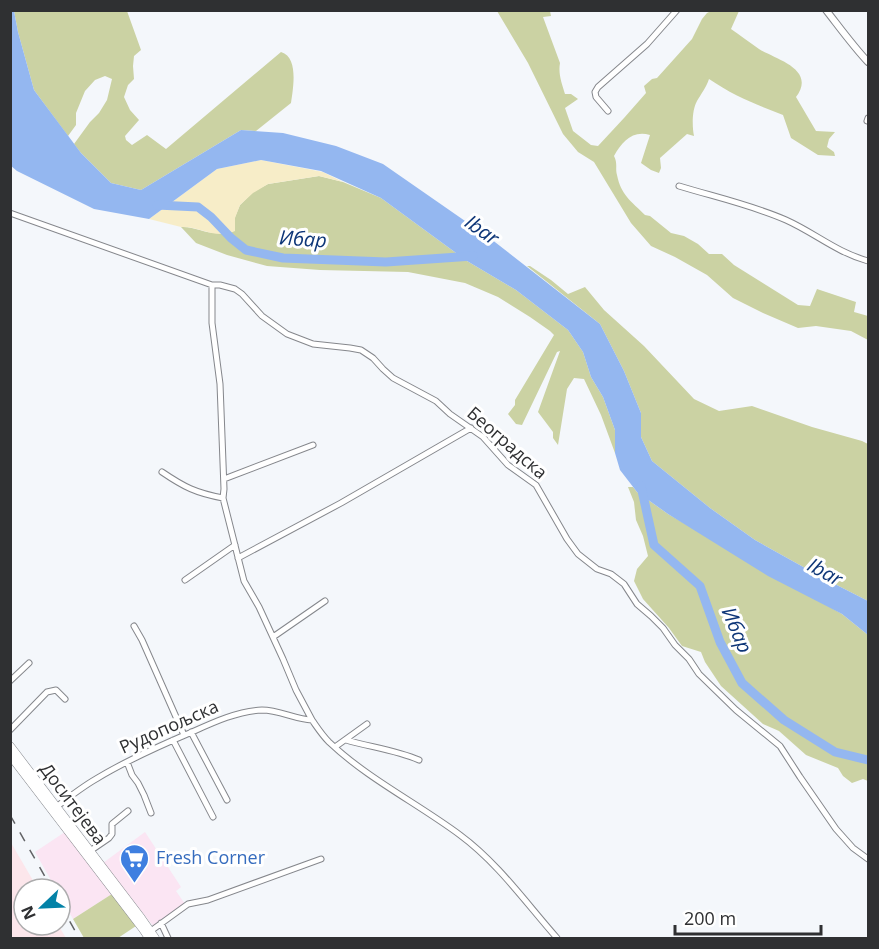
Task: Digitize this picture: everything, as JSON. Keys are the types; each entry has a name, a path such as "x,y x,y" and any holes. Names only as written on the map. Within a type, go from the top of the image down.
{"main road":[{"name":"Доситејева","path":"10,746 148,934 155,939"},
{"name":"Доситејева","path":"10,755 90,851 148,934"}],"street":[{"path":"608,111 596,97 595,92 598,87 647,44 677,10"},
{"path":"826,10 868,62"},
{"path":"680,186 772,214 789,221 832,247 868,261"},
{"name":"Београдска","path":"10,213 212,285 235,289 262,316 287,334 313,344 361,350 373,358 393,378 436,401 492,446 508,465 536,485 578,554 597,569 610,574 624,584 637,604 663,628 699,674 736,710 780,746 836,830 853,848 868,859"},
{"path":"212,285 212,323 221,400 223,498 244,581 273,637 296,690 312,720 335,747 391,789 462,836 490,861 557,939"},
{"path":"238,558 341,503 471,428"},
{"path":"224,480 313,445"},
{"path":"162,472 197,492 223,498"},
{"path":"185,580 235,545"},
{"path":"273,637 325,601"},
{"path":"134,626 184,735"},
{"path":"10,681 29,663"},
{"path":"10,730 47,692 56,690 65,699"},
{"name":"Рудопољска","path":"54,808 95,779 213,722 263,710 302,720 312,720"},
{"path":"335,747 367,724"},
{"path":"191,732 226,800"},
{"path":"173,740 213,817"},
{"path":"346,740 383,748 419,760"},
{"path":"127,762 151,813"},
{"path":"90,851 109,838 112,834 112,824 129,811"},
{"path":"148,934 190,904 208,900 321,859"},
{"path":"161,923 168,939"}],"shaded area":[{"path":"68,830 115,892 73,919 72,877 49,877 35,852"},
{"path":"145,832 181,887 176,891 185,904 154,927 103,863"},
{"path":"10,841 31,877 12,877 12,937 66,938 11,938"}],"green space":[{"path":"14,11 127,11 141,50 134,56 134,79 128,85 124,97 130,110 139,120 125,136 132,145 147,135 166,149 281,52 287,55 293,67 291,103 256,131 241,130 141,190 111,183 74,144 107,100 112,79 105,76 95,80 85,91 76,113 76,125 68,136 34,90"},
{"path":"497,11 550,11 551,16 543,17 560,63 560,75 565,94 571,94 578,99 565,108 573,131 591,145 598,146 646,93 644,86 657,78 692,39 707,13 739,11 731,29 798,72 801,87 796,97 816,131 835,132 829,139 827,147 834,152 835,156 818,155 791,138 783,115 736,95 709,79 694,109 694,136 687,134 660,158 659,173 641,163 650,135 638,134 628,138 614,156 619,182 624,193 635,206 671,233 684,236 709,254 722,254 734,265 798,305 810,306 817,289 856,302 854,312 868,316 868,340 851,331 816,326 798,328 763,313 733,298 707,275 651,246 631,223 594,162 578,152 563,134 528,63"},
{"path":"319,176 343,182 381,198 467,261 516,290 568,330 583,352 591,377 603,397 615,430 615,453 584,379 574,378 567,389 558,445 553,438 553,432 538,412 560,351 557,352 522,425 516,424 508,414 554,335 498,297 465,283 408,272 267,266 227,255 196,243 181,227 217,233 235,217 240,205 253,192 268,184"},
{"path":"527,266 551,280 568,294 585,287 604,310 644,346 694,399 719,411 752,406 868,444 868,601 755,540 710,508 652,461 641,437 641,413 624,371 600,324"},
{"path":"628,487 633,487 668,514 842,614 868,635 868,781 863,779 852,783 843,776 838,768 806,755 779,731 763,724 721,686 701,652 682,646 643,599 634,581 637,569 648,556"},
{"path":"115,892 139,924 118,938 84,938 73,919"}],"sand":[{"path":"261,160 323,172 343,182 319,176 268,184 253,193 240,205 235,218 235,231 228,233 214,233 149,219 217,169"}],"water":[{"path":"11,10 14,11 34,90 81,153 111,183 141,190 241,130 283,133 336,146 383,164 491,239 600,324 624,371 641,413 641,437 652,461 710,508 755,540 868,601 868,635 842,614 768,576 637,492 620,470 615,453 615,430 603,397 591,377 583,352 568,330 516,290 467,261 381,198 321,171 261,160 217,169 149,219 94,209 17,171 10,165"}],"waterway":[{"name":"Ибар","path":"157,205 198,207 246,250 283,258 386,262 473,256"},
{"name":"Ибар","path":"641,486 654,545 700,586 720,642 742,683 784,720 835,752 868,760"}],"railway":[{"path":"10,815 45,877"},
{"path":"72,925 79,938"}],"place":[{"name":"Fresh Corner","path":"135,884"}],"water label":[{"name":"Ibar","path":"482,230"},
{"name":"Ibar","path":"825,572"}]}
